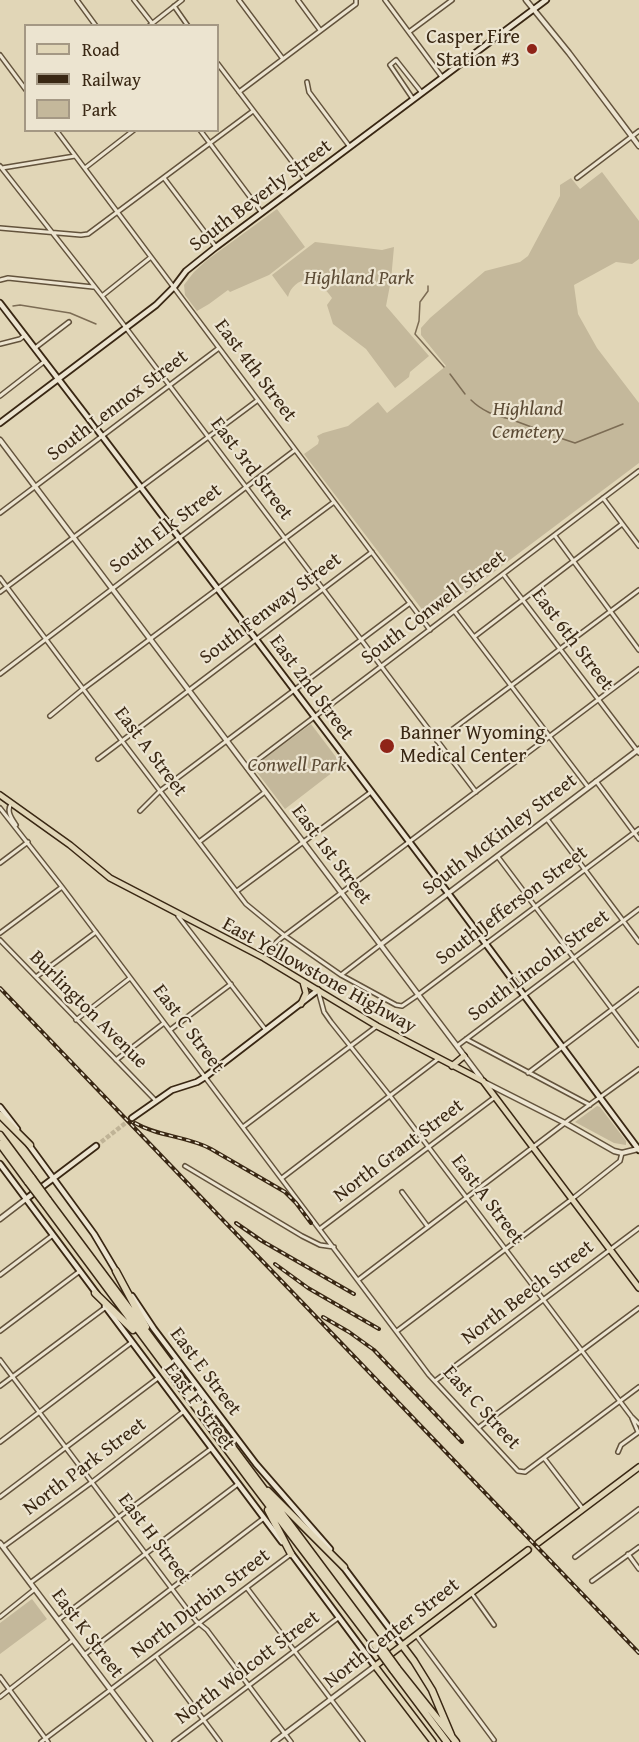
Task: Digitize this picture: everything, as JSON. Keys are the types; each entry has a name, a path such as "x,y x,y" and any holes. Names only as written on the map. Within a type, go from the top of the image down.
{"highway":[{"path":"0,1115 30,1145"},
{"path":"0,1135 46,1202 379,1647 441,1734 456,1742"},
{"path":"0,1144 30,1180"},
{"path":"116,1271 167,1365"},
{"path":"96,1293 167,1365"},
{"path":"251,1478 344,1567"},
{"path":"251,1478 291,1554"},
{"path":"402,1645 432,1690 449,1739"},
{"path":"395,1669 449,1739"}],"main road":[{"name":"South Beverly Street","path":"0,423 156,305 186,271 216,247 546,0"},
{"name":"East 2nd Street","path":"0,303 448,893 639,1150"},
{"name":"East Yellowstone Highway","path":"0,795 70,845 110,878 264,958 377,1026 483,1082"},
{"path":"301,1004 306,993 302,980"},
{"path":"132,1118 172,1090 198,1082 318,990"},
{"path":"452,1066 465,1056"},
{"name":"East 1st Street","path":"483,1082 639,1288"},
{"name":"East E Street","path":"0,1107 94,1234 154,1329 256,1464 344,1567 402,1645"},
{"path":"26,1199 96,1146"},
{"name":"East F Street","path":"0,1164 375,1666"},
{"path":"538,1543 635,1473 639,1467"},
{"name":"North Center Street","path":"375,1666 528,1550"},
{"path":"375,1666 433,1742"}],"street":[{"path":"77,0 95,24"},
{"path":"134,0 150,24 182,0"},
{"path":"239,0 283,59"},
{"path":"297,0 320,30"},
{"path":"385,0 442,77"},
{"path":"409,32 452,0"},
{"path":"526,0 575,60 639,146"},
{"path":"239,92 356,2"},
{"path":"174,6 187,24"},
{"path":"0,55 24,88"},
{"path":"413,100 390,65 396,60 422,93"},
{"path":"219,65 306,180"},
{"path":"307,82 309,92 350,147"},
{"path":"0,228 88,234 253,111"},
{"path":"577,178 639,131"},
{"name":"East 4th Street","path":"57,132 430,630"},
{"path":"85,168 131,132"},
{"path":"202,132 262,213"},
{"path":"1,167 75,156"},
{"name":"East 3rd Street","path":"1,167 102,296 476,792"},
{"path":"164,178 216,247"},
{"path":"102,296 151,257"},
{"path":"0,280 8,278 94,287"},
{"path":"35,348 69,322"},
{"path":"0,344 20,339 25,335"},
{"name":"South Lennox Street","path":"0,513 219,348"},
{"path":"0,396 45,361"},
{"path":"0,592 258,400"},
{"name":"East 1st Street","path":"0,440 483,1082"},
{"name":"South Elk Street","path":"0,674 295,450"},
{"name":"South Conwell Street","path":"247,768 639,471"},
{"path":"603,498 637,540 639,546"},
{"path":"50,716 334,502"},
{"path":"474,637 622,524"},
{"path":"554,535 639,650"},
{"name":"South Fenway Street","path":"98,759 372,552"},
{"name":"East 6th Street","path":"503,574 638,751"},
{"name":"East A Street","path":"0,578 246,904 285,936 342,975 396,1005 402,1006"},
{"path":"437,741 639,590"},
{"path":"140,811 160,790 410,603"},
{"path":"454,611 588,787"},
{"path":"264,958 268,950 285,936 639,669"},
{"name":"South McKinley Street","path":"380,945 638,751"},
{"path":"596,781 639,839"},
{"path":"199,842 265,792"},
{"path":"237,891 371,792"},
{"name":"East C Street","path":"11,804 9,813 18,830"},
{"name":"East C Street","path":"0,808 321,1228 435,1382 521,1473 543,1458 583,1509"},
{"path":"547,819 639,942"},
{"name":"South Jefferson Street","path":"402,1006 639,829"},
{"path":"0,863 27,842"},
{"path":"498,857 639,1045"},
{"path":"0,933 62,887"},
{"name":"South Lincoln Street","path":"457,1046 639,909"},
{"path":"177,914 267,1031"},
{"path":"36,977 96,932"},
{"name":"Burlington Avenue","path":"0,940 156,1101"},
{"path":"342,975 380,945"},
{"path":"76,1020 130,978"},
{"path":"170,1030 231,984"},
{"path":"528,1073 639,989"},
{"name":"East A Street","path":"318,990 324,1012 639,1424"},
{"path":"116,1060 164,1023"},
{"path":"243,1127 377,1026"},
{"path":"466,1039 591,1105"},
{"path":"282,1178 438,1059"},
{"path":"358,1280 639,1069"},
{"name":"East Yellowstone Highway","path":"483,1082 565,1123 612,1151 622,1154"},
{"name":"North Grant Street","path":"321,1228 495,1097"},
{"path":"397,1331 572,1199 620,1161 622,1154 639,1150"},
{"path":"185,1166 302,1236 320,1245 334,1246"},
{"path":"402,1192 428,1227"},
{"path":"0,1219 26,1199"},
{"name":"North Beech Street","path":"435,1382 639,1228"},
{"path":"0,1275 53,1235"},
{"path":"0,1331 80,1270"},
{"path":"0,1386 106,1307"},
{"path":"478,1428 639,1308"},
{"path":"0,1442 132,1342"},
{"name":"East H Street","path":"0,1360 291,1742"},
{"path":"0,1497 158,1378"},
{"path":"543,1458 639,1387"},
{"name":"North Park Street","path":"1,1545 92,1482 184,1411"},
{"path":"618,1452 621,1444 638,1432 631,1416"},
{"path":"30,1583 212,1448"},
{"path":"58,1620 238,1484"},
{"path":"575,1557 639,1509"},
{"path":"84,1655 264,1518"},
{"name":"East K Street","path":"1,1545 150,1742"},
{"path":"592,1581 639,1546"},
{"name":"North Durbin Street","path":"41,1742 47,1740 291,1554"},
{"path":"628,1554 639,1569"},
{"path":"247,1587 363,1742"},
{"path":"0,1617 35,1589"},
{"path":"471,1592 494,1625"},
{"name":"North Wolcott Street","path":"174,1742 340,1617"},
{"path":"416,1635 494,1740"},
{"path":"0,1697 73,1640"},
{"path":"156,1656 220,1742"},
{"name":"North Center Street","path":"274,1742 375,1666"},
{"path":"0,1677 47,1740"}],"green space":[{"name":"Highland Cemetery","path":"602,172 639,221 639,259 632,264 616,262 574,285 578,314 597,348 639,403 639,463 430,620 304,454 318,444 317,436 348,426 378,402 387,413 446,366 421,335 421,328 485,271 520,262 528,256 560,196 560,185 571,178 580,189"},
{"name":"Highland Park","path":"277,209 305,247 269,275 230,292 228,290 197,311 185,295 184,285 194,272"},
{"name":"Highland Park","path":"315,242 382,250 394,247 386,306 429,356 395,388 366,349 333,324 327,305 332,298 322,286 313,281 304,280 292,288 288,297 272,275"},
{"name":"Conwell Park","path":"311,724 342,765 285,809 253,767"},
{"path":"597,1106 626,1141 626,1145 614,1143 575,1122"},
{"path":"32,1599 47,1619 0,1654 0,1623"}],"waterway":[{"path":"428,286 428,291 420,302 419,321 415,334 444,367"},
{"path":"13,306 20,305 70,313 96,324"},
{"path":"450,374 465,394"},
{"path":"471,400 494,415 553,435"},
{"path":"560,438 575,443 623,424"}],"tunnel":[{"path":"96,1146 132,1118"},
{"path":"528,1550 538,1543"}],"railway":[{"path":"0,988 639,1653"},
{"path":"135,1123 144,1128 192,1141 211,1149 285,1192 311,1223"},
{"path":"236,1223 262,1241 354,1294"},
{"path":"275,1264 308,1288 379,1329"},
{"path":"323,1317 374,1350 462,1442"}],"place":[{"name":"Casper Fire Station #3","path":"532,49"},
{"name":"Banner Wyoming Medical Center","path":"387,746"}]}
